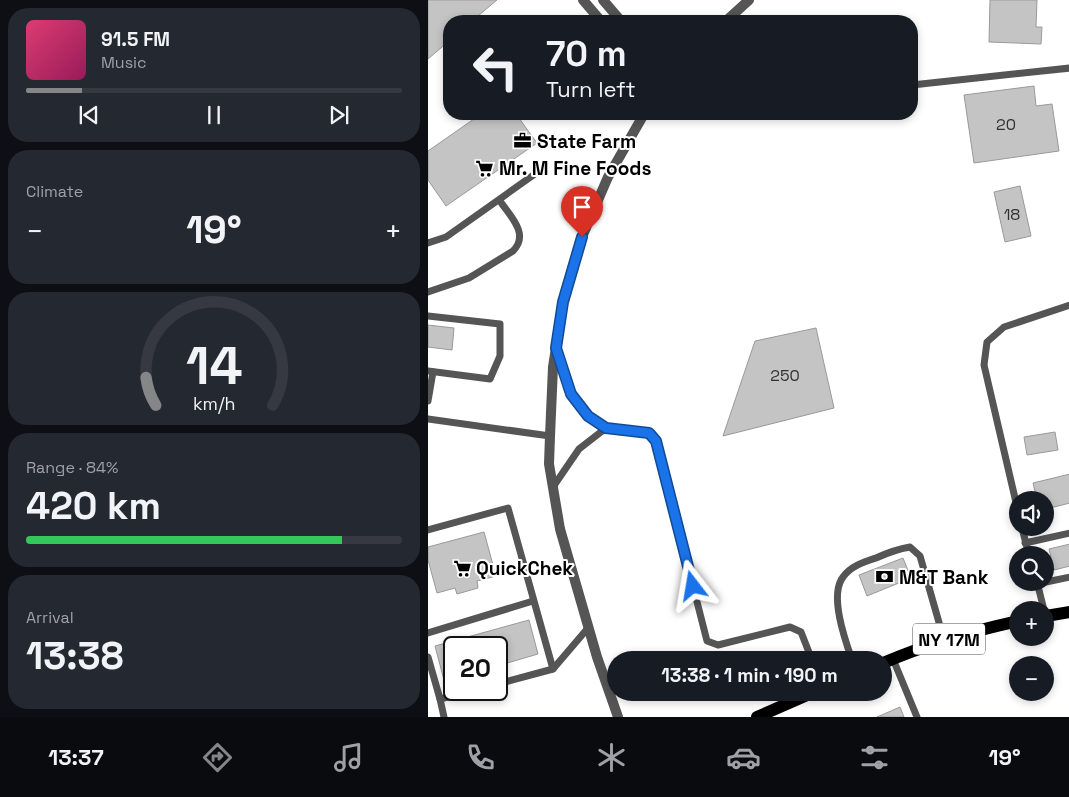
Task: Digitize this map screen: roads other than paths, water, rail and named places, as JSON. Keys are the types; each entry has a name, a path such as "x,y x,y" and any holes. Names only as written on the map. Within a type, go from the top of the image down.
{"main road":[{"path":"1054,614 1070,612"},
{"name":"NY 17M","path":"892,660 944,640 1009,623"},
{"path":"757,717 793,701"}],"street":[{"path":"583,0 596,15"},
{"path":"603,0 616,15"},
{"path":"732,15 748,0"},
{"path":"618,717 588,628 560,529 549,464 550,436 553,367 563,302 582,237 608,177 641,120"}],"lane":[{"path":"918,84 1070,68"},
{"path":"428,243 446,237 542,169"},
{"path":"428,292 469,278 513,251 519,245 521,239 518,227 500,200"},
{"path":"1013,491 984,366 987,342 1004,327 1070,305"},
{"path":"428,316 500,324 500,356 490,379 431,371 428,401"},
{"path":"556,348 571,394 588,416 606,428 649,433 656,441 706,641 718,645 790,627 801,632 808,651"},
{"path":"428,419 550,436"},
{"path":"553,487 579,449 606,428"},
{"path":"428,530 508,508 553,670"},
{"path":"1025,543 1070,533"},
{"path":"1024,536 1026,546"},
{"path":"849,651 838,612 838,592 842,578 855,565 910,547 920,556 944,640"},
{"path":"1054,580 1070,577"},
{"path":"428,633 533,601"},
{"path":"508,681 553,670 588,628"},
{"path":"428,657 444,717"},
{"path":"892,669 917,717"}],"place":[{"name":"State Farm","path":"523,141"},
{"name":"Mr. M Fine Foods","path":"485,168"},
{"name":"QuickChek","path":"462,568"},
{"name":"M&T Bank","path":"885,577"}]}
